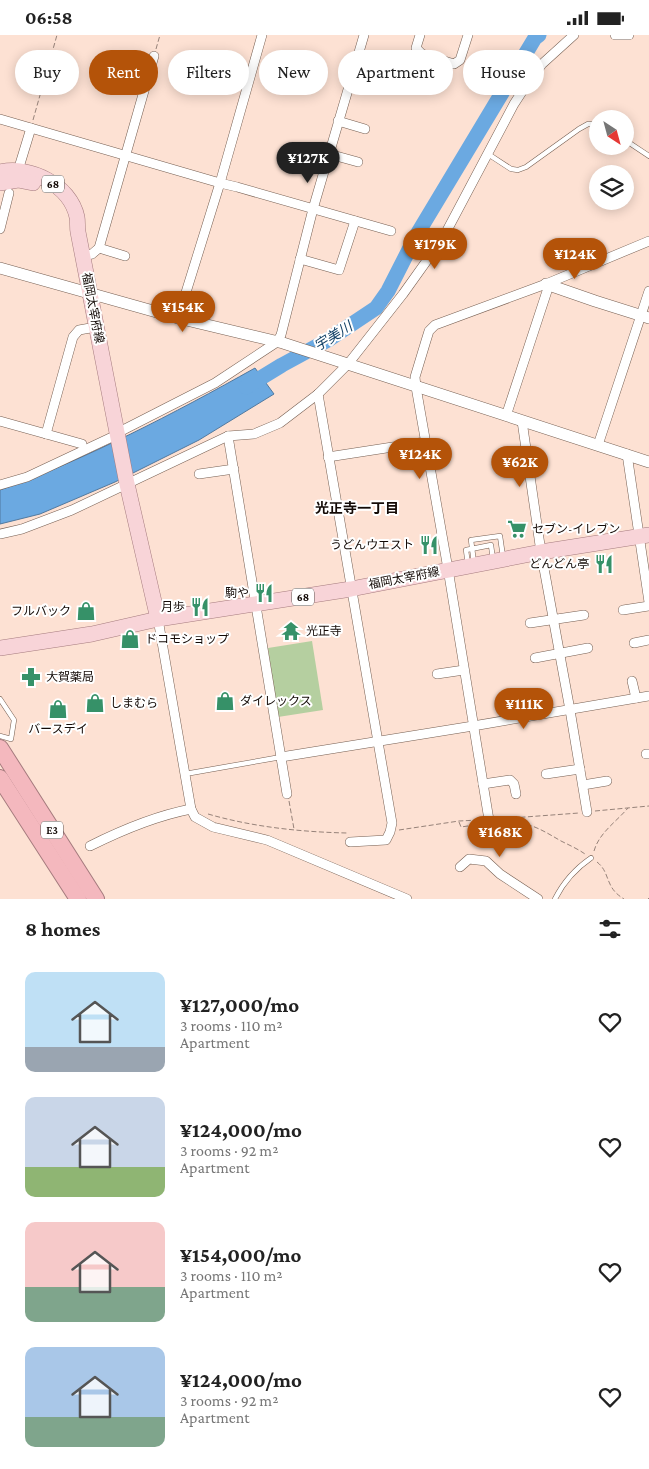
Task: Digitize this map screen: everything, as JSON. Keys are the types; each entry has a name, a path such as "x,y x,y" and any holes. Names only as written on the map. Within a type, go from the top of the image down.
{"highway":[{"name":"E3","path":"4,755 96,899"},
{"name":"E3","path":"0,778 78,899"}],"main road":[{"name":"福岡太宰府線","path":"0,171 20,170 47,179 60,189 70,201 77,216 82,256 127,484 158,619"},
{"name":"福岡太宰府線","path":"5,188 18,180 41,185 64,205 78,232"},
{"name":"福岡太宰府線","path":"0,648 92,634 158,619 351,589 541,552 644,536"}],"street":[{"path":"178,318 220,183 262,35"},
{"path":"280,343 313,209 364,35"},
{"path":"420,35 416,48 422,54 454,64 460,60 468,35"},
{"path":"0,534 22,529 72,510 228,436 249,435 263,431 280,423 318,394 403,293 443,238 527,83 542,64 574,35"},
{"path":"615,35 629,35"},
{"path":"82,256 92,254 99,249 143,95"},
{"path":"0,119 391,231"},
{"path":"338,121 365,129"},
{"path":"20,164 31,128"},
{"path":"329,154 358,162"},
{"path":"0,229 5,188"},
{"path":"300,259 339,270 355,221"},
{"path":"489,822 415,377 429,331 435,325 547,284 649,241"},
{"path":"99,249 125,256"},
{"path":"0,267 178,318 280,343 649,462"},
{"path":"547,284 645,316"},
{"path":"506,416 547,284"},
{"path":"598,445 645,316 649,291"},
{"path":"46,434 73,337 79,330 96,327"},
{"path":"0,485 27,477 117,434 215,383 280,343"},
{"path":"318,394 392,823 386,840 351,837"},
{"path":"0,421 82,444"},
{"path":"522,421 541,552 587,812"},
{"path":"228,436 287,793"},
{"path":"328,457 425,441"},
{"path":"623,610 649,604 644,536 626,454"},
{"path":"199,474 234,469"},
{"path":"530,623 584,615"},
{"path":"158,619 191,809 195,817 213,827 267,840 407,899"},
{"path":"634,643 649,641"},
{"path":"535,658 588,648"},
{"path":"438,674 464,670"},
{"path":"632,681 636,699"},
{"path":"281,757 649,696"},
{"path":"546,774 580,769"},
{"path":"483,784 510,780 514,784 516,794"},
{"path":"583,785 607,781"},
{"path":"90,846 160,816 191,809"},
{"path":"460,867 470,859 486,861 500,874 538,899"}],"lane":[{"path":"488,154 511,169 518,170 526,167 578,129 589,124"},
{"path":"634,146 649,157"},
{"path":"471,565 471,540 500,536 498,560"},
{"path":"472,549 491,545 498,560"},
{"path":"0,699 14,721 11,739 0,736"},
{"path":"185,774 281,757"},
{"path":"555,899 572,872 594,860"}],"path":[{"path":"31,128 57,35"},
{"path":"156,50 160,35"},
{"path":"287,793 294,830"},
{"path":"459,821 460,827 489,822 649,806"},
{"path":"594,860 593,850 599,840 607,829 629,808"},
{"path":"208,814 266,826 351,837"},
{"path":"390,831 459,821 527,824 540,828 604,867 613,891 624,899"}],"green space":[{"path":"312,641 323,710 278,717 268,648"}],"water":[{"path":"255,368 274,394 199,440 115,482 40,514 0,524 0,490 66,464 130,434"}],"waterway":[{"name":"宇美川","path":"246,387 328,340 376,308 388,291 416,236 535,38 539,35"}],"place":[{"name":"セブン-イレブン","path":"517,529"},
{"name":"うどんウエスト","path":"429,545"},
{"name":"どんどん亭","path":"604,564"},
{"name":"駒や","path":"264,593"},
{"name":"月歩","path":"200,607"},
{"name":"フルバック","path":"86,611"},
{"name":"光正寺","path":"291,631"},
{"name":"ドコモショップ","path":"130,639"},
{"name":"大賀薬局","path":"31,677"},
{"name":"ダイレックス","path":"225,701"},
{"name":"しまむら","path":"95,703"},
{"name":"バースデイ","path":"58,709"}],"district":[{"name":"光正寺一丁目","path":"357,508"}]}
